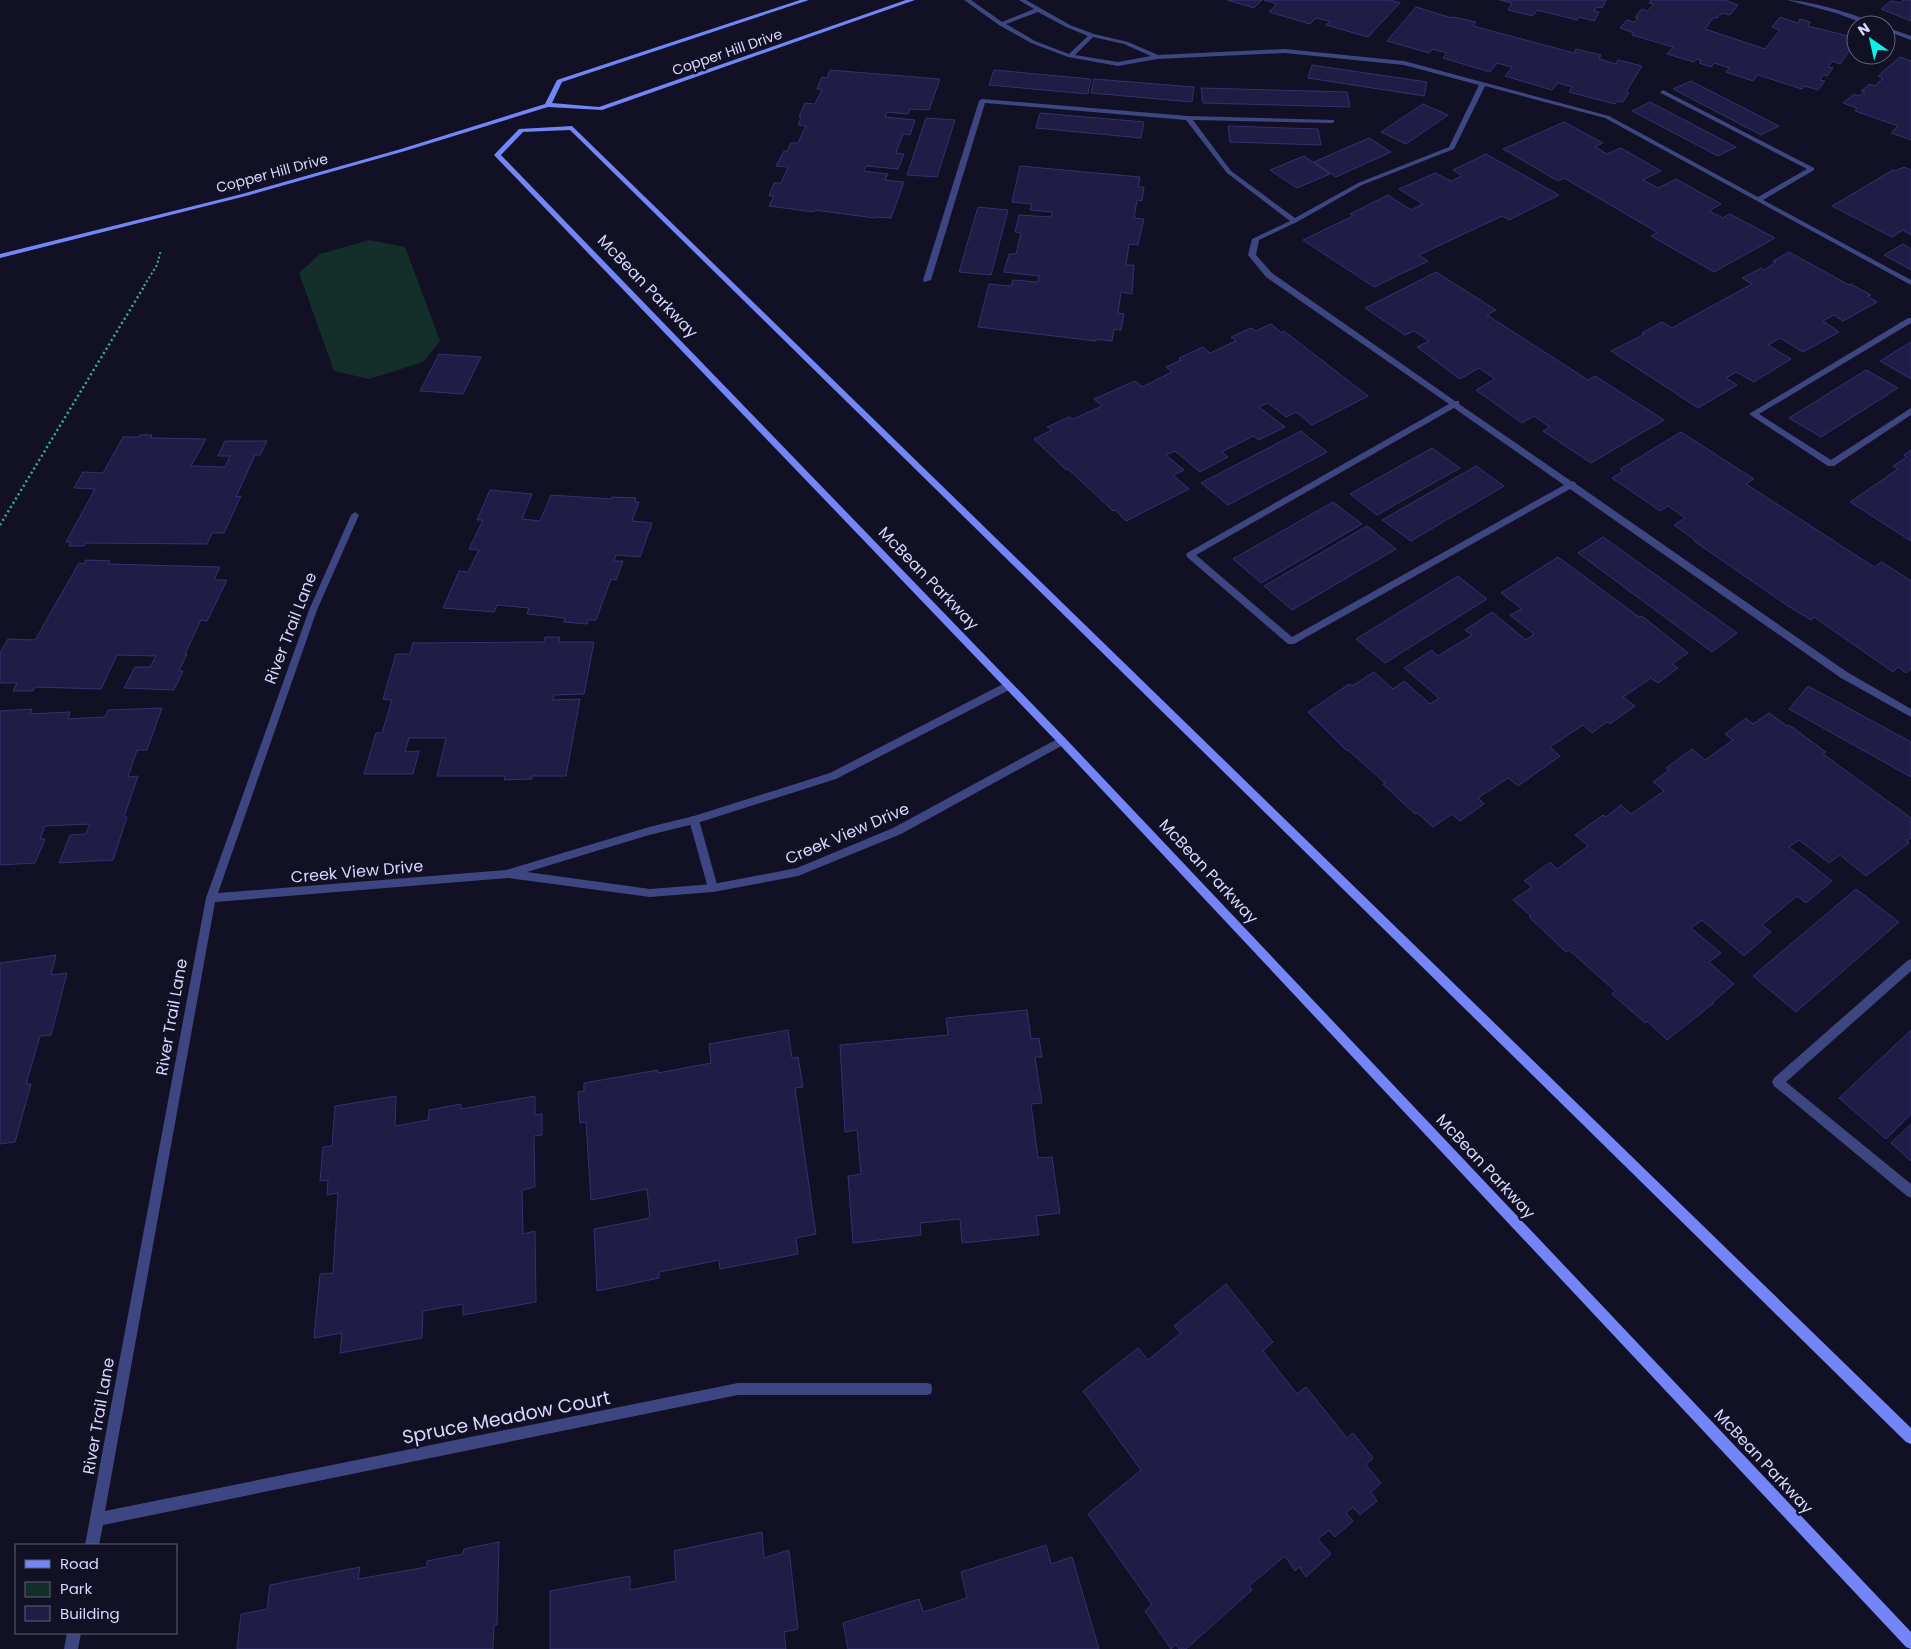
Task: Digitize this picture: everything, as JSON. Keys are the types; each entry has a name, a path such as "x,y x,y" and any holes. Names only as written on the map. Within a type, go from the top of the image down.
{"main road":[{"name":"Copper Hill Drive","path":"548,105 559,81 806,0"},
{"name":"Copper Hill Drive","path":"0,256 254,192 548,105 600,109 912,0"},
{"path":"508,118 521,130 572,128 1911,1437"},
{"name":"McBean Parkway","path":"521,130 497,155 1062,741 1911,1642"}],"street":[{"path":"967,0 1001,24 1033,42 1070,56 1118,64 1157,56 1285,51 1404,63 1607,117 1911,283"},
{"path":"1022,0 1068,26 1092,35 1126,43 1157,56"},
{"path":"1790,0 1846,15"},
{"path":"1001,24 1037,10"},
{"path":"1896,33 1911,38"},
{"path":"1070,56 1092,35"},
{"path":"1483,84 1452,148 1360,184 1295,221 1256,239 1252,255 1269,275 1456,403 1844,675 1911,713"},
{"path":"1663,92 1812,169 1758,200"},
{"path":"927,280 982,101 1188,118 1332,121"},
{"path":"1188,118 1229,172 1295,221"},
{"path":"1911,320 1753,414 1831,464 1911,411"},
{"path":"1456,403 1190,556 1291,642 1572,484"},
{"name":"River Trail Lane","path":"92,1544 211,898 313,610 355,515"},
{"name":"Creek View Drive","path":"211,898 506,874 649,831 694,820 833,776 1008,686"},
{"name":"Creek View Drive","path":"506,874 650,893 714,888 798,872 888,835 1062,741"},
{"path":"694,820 714,888"},
{"path":"1911,964 1778,1082 1911,1192"},
{"name":"Spruce Meadow Court","path":"97,1519 738,1389 926,1389"},
{"path":"71,1649 74,1634"}],"path":[{"path":"0,525 157,265 162,250 163,216"}],"green space":[{"path":"369,240 405,247 440,341 423,362 369,379 334,371 299,273 320,254"}],"building":[{"path":"1227,0 1262,0 1254,8"},
{"path":"1264,0 1390,0 1400,3 1368,37 1326,25 1330,21 1316,18 1310,24 1269,12 1277,4"},
{"path":"1499,0 1606,0 1602,8 1597,7 1594,11 1599,12 1594,21 1579,17 1577,20 1537,10 1533,16 1508,10 1512,3"},
{"path":"1651,0 1725,0 1738,5 1730,15 1722,13 1717,18 1714,17 1705,29 1765,49 1780,30 1772,27 1780,17 1798,23 1800,19 1810,22 1808,26 1846,36 1846,55 1840,64 1832,61 1828,67 1833,68 1827,76 1823,75 1820,80 1825,81 1818,90 1804,86 1802,89 1758,75 1753,81 1726,72 1730,68 1714,63 1711,67 1699,63 1701,61 1697,59 1694,62 1667,54 1673,47 1632,35 1634,33 1620,28 1627,20 1634,22 1638,18 1635,17 1642,9 1647,11 1654,4 1649,3"},
{"path":"1903,0 1911,0 1911,21 1881,9 1891,1 1900,3"},
{"path":"1416,7 1452,18 1476,22 1473,26 1574,53 1576,49 1601,55 1599,59 1616,64 1618,60 1642,66 1626,92 1629,93 1623,102 1618,101 1615,104 1569,92 1572,87 1558,83 1552,90 1505,76 1512,67 1497,63 1490,72 1443,58 1447,53 1432,49 1429,53 1387,41"},
{"path":"1900,57 1911,61 1911,140 1891,133 1898,126 1855,111 1857,108 1843,103 1854,94 1859,96 1865,92 1861,91 1870,84 1875,86 1883,78 1878,76 1891,65 1896,65 1896,60"},
{"path":"1312,65 1427,82 1424,96 1308,78"},
{"path":"830,70 940,79 929,110 910,109 908,114 887,112 885,117 915,120 910,135 903,134 896,153 904,154 898,169 866,166 864,171 888,174 885,180 904,182 891,218 874,218 769,206 774,196 769,196 774,183 781,183 788,167 776,166 791,143 798,143 806,126 798,125 805,103 815,104 822,89 817,89 822,77 827,78"},
{"path":"994,70 1091,79 1088,94 989,85"},
{"path":"1094,79 1194,87 1192,102 1091,93"},
{"path":"1691,81 1779,126 1761,135 1673,89"},
{"path":"1201,88 1347,92 1350,107 1203,103"},
{"path":"1650,102 1736,147 1718,156 1632,111"},
{"path":"1423,104 1448,115 1406,144 1381,132"},
{"path":"1040,113 1144,122 1141,138 1036,128"},
{"path":"926,118 955,120 937,177 907,175"},
{"path":"1564,122 1603,143 1595,147 1607,154 1621,148 1661,171 1643,180 1658,188 1676,179 1721,204 1709,211 1723,218 1730,214 1775,238 1714,272 1651,236 1657,232 1564,178 1558,181 1503,149"},
{"path":"1228,126 1318,129 1321,145 1230,142"},
{"path":"1369,138 1391,152 1336,177 1314,162"},
{"path":"1486,154 1559,195 1509,220 1502,216 1419,255 1428,261 1374,287 1303,240 1353,216 1350,214 1388,195 1411,210 1423,204 1399,189 1435,173 1451,181 1462,176 1453,170"},
{"path":"1304,156 1330,174 1297,188 1270,170"},
{"path":"1020,166 1140,177 1138,187 1144,187 1142,201 1137,200 1134,218 1144,219 1138,245 1129,244 1126,265 1134,265 1132,294 1121,292 1118,313 1124,314 1121,330 1114,329 1112,341 1096,339 1096,341 978,327 989,284 1011,286 1013,280 1038,282 1039,276 1004,272 1009,254 1016,254 1021,233 1015,232 1019,215 1051,217 1052,212 1030,210 1032,204 1012,202"},
{"path":"1904,167 1911,170 1911,235 1903,230 1892,237 1832,206 1893,170"},
{"path":"978,207 1008,210 991,275 959,272"},
{"path":"1903,244 1911,249 1911,270 1884,255"},
{"path":"1789,252 1871,295 1868,296 1877,302 1843,321 1834,315 1823,321 1839,332 1803,352 1780,338 1768,345 1791,359 1754,382 1736,372 1726,378 1737,385 1698,408 1611,351 1645,334 1642,333 1662,322 1672,328 1752,284 1742,278 1761,268 1764,270 1776,262 1773,261"},
{"path":"1436,272 1496,310 1487,315 1588,380 1595,376 1664,420 1591,463 1543,431 1550,427 1534,416 1522,423 1476,390 1495,379 1479,368 1460,379 1417,347 1429,341 1414,331 1405,335 1365,308"},
{"path":"1271,324 1282,333 1284,331 1368,396 1312,425 1296,412 1286,417 1268,403 1259,407 1285,427 1259,440 1253,436 1222,452 1228,457 1200,472 1175,451 1166,455 1184,470 1173,475 1189,489 1126,521 1068,469 1066,470 1034,439 1052,430 1047,427 1069,417 1073,419 1102,406 1094,399 1135,381 1142,387 1172,372 1166,367 1181,360 1179,358 1203,347 1210,353 1236,341 1231,337 1251,328 1256,331"},
{"path":"1911,342 1911,379 1880,361"},
{"path":"439,354 481,357 463,394 420,391"},
{"path":"1866,370 1898,388 1821,437 1789,418"},
{"path":"1301,431 1327,452 1228,505 1201,483"},
{"path":"1681,432 1754,479 1746,484 1874,567 1882,562 1911,581 1911,669 1906,673 1898,667 1893,672 1814,617 1811,620 1788,606 1674,525 1685,518 1668,506 1660,511 1612,478 1623,471 1620,469"},
{"path":"140,435 152,435 151,438 206,439 191,466 225,467 230,456 218,456 225,441 267,441 260,455 255,455 236,497 241,496 224,533 212,533 207,544 86,543 84,546 69,546 71,542 66,542 95,489 74,488 83,472 103,473 123,437 139,437"},
{"path":"1432,448 1460,468 1377,515 1350,494"},
{"path":"1911,450 1911,541 1850,502 1898,469 1893,466 1907,457 1904,455"},
{"path":"1476,466 1504,486 1411,541 1382,520"},
{"path":"490,490 532,494 522,519 540,521 551,495 611,499 612,497 636,498 635,502 639,502 632,521 652,523 640,557 616,555 614,561 623,561 616,580 611,579 596,620 588,620 587,624 564,622 565,618 527,614 529,608 497,605 494,612 443,608 459,571 468,572 479,550 469,549 483,520 477,520"},
{"path":"1333,502 1362,524 1261,583 1233,559"},
{"path":"1367,526 1396,549 1292,610 1264,586"},
{"path":"1603,537 1737,633 1712,652 1578,553"},
{"path":"1558,557 1639,617 1642,616 1688,653 1672,664 1678,668 1658,683 1651,678 1623,697 1635,706 1610,724 1607,722 1592,733 1583,725 1550,747 1560,756 1518,786 1508,778 1478,798 1484,804 1460,821 1452,814 1433,827 1417,813 1415,814 1383,784 1385,783 1347,751 1308,712 1349,684 1352,686 1374,672 1393,689 1404,681 1430,704 1439,698 1404,668 1432,650 1438,656 1472,635 1465,630 1492,612 1526,640 1534,634 1510,615 1522,609 1501,593"},
{"path":"86,560 110,561 108,564 220,567 214,580 227,580 207,621 201,620 185,654 187,654 179,671 183,671 174,690 124,688 135,667 150,667 156,656 117,655 101,689 35,687 33,691 13,691 17,683 0,683 0,653 8,639 35,640 79,563 84,564"},
{"path":"1458,576 1487,599 1385,663 1356,639"},
{"path":"545,637 560,637 559,642 594,642 584,694 554,695 553,700 580,699 566,776 532,776 532,779 504,780 505,776 437,776 446,738 409,738 405,752 419,751 413,774 364,774 376,733 382,733 392,700 383,699 396,654 410,654 413,643 544,642"},
{"path":"1808,686 1911,742 1911,777 1789,709"},
{"path":"162,708 147,750 137,750 128,777 138,776 124,817 127,817 113,860 59,863 70,835 86,834 90,824 45,826 40,839 45,839 35,863 0,865 0,711 32,709 30,714 70,712 68,719 105,717 108,710"},
{"path":"1769,713 1826,752 1823,754 1911,818 1911,838 1907,841 1909,843 1866,876 1840,855 1829,863 1799,840 1789,847 1832,881 1806,903 1797,896 1762,925 1771,932 1744,956 1702,920 1691,928 1721,953 1709,962 1734,984 1714,1003 1667,1040 1647,1021 1645,1023 1612,994 1615,991 1569,950 1566,952 1513,900 1532,887 1524,881 1550,862 1557,869 1588,846 1575,835 1603,815 1606,817 1621,805 1631,814 1664,791 1653,782 1669,770 1666,768 1692,749 1705,760 1733,740 1725,734 1746,718 1753,724"},
{"path":"1856,889 1899,922 1796,1012 1753,976"},
{"path":"56,955 51,975 67,973 51,1035 40,1036 26,1084 31,1084 15,1142 0,1144 0,963"},
{"path":"1027,1010 1031,1039 1039,1038 1042,1057 1035,1057 1042,1103 1031,1104 1038,1158 1052,1157 1060,1213 1036,1216 1039,1235 962,1243 960,1219 920,1223 921,1235 853,1243 848,1176 861,1174 857,1130 845,1132 840,1045 948,1035 946,1018"},
{"path":"788,1030 792,1058 798,1057 803,1087 795,1088 816,1234 796,1238 798,1254 720,1269 719,1260 659,1272 659,1278 597,1291 594,1229 650,1218 647,1189 591,1200 586,1122 580,1123 578,1092 584,1091 584,1083 658,1070 658,1073 711,1063 709,1044"},
{"path":"1911,1030 1911,1114 1886,1139 1839,1098"},
{"path":"396,1096 395,1126 428,1120 429,1110 461,1104 461,1109 535,1096 535,1115 542,1114 542,1135 534,1136 535,1187 522,1190 523,1234 535,1231 536,1302 463,1315 463,1304 423,1311 422,1338 340,1353 342,1333 314,1338 320,1274 333,1273 338,1193 327,1195 328,1180 320,1181 323,1147 332,1146 335,1106"},
{"path":"1911,1124 1911,1161 1891,1143"},
{"path":"1226,1284 1273,1342 1263,1351 1297,1394 1306,1387 1347,1438 1353,1433 1373,1458 1366,1465 1381,1483 1371,1492 1377,1501 1360,1515 1353,1507 1346,1513 1353,1521 1335,1537 1329,1530 1318,1539 1331,1554 1306,1577 1299,1567 1295,1571 1285,1556 1249,1586 1252,1590 1186,1649 1179,1649 1176,1644 1171,1649 1145,1611 1152,1605 1088,1514 1141,1470 1083,1391 1138,1348 1148,1360 1181,1333 1174,1326"},
{"path":"762,1532 764,1558 789,1550 798,1629 784,1632 786,1649 550,1649 550,1591 630,1576 630,1590 676,1581 674,1551"},
{"path":"499,1542 497,1625 494,1625 493,1649 237,1649 241,1614 267,1609 270,1585 360,1567 358,1579 427,1567 427,1561 463,1554 464,1549"},
{"path":"1046,1545 1051,1564 1072,1557 1099,1649 848,1649 843,1623 919,1599 923,1612 967,1598 961,1572"}]}
